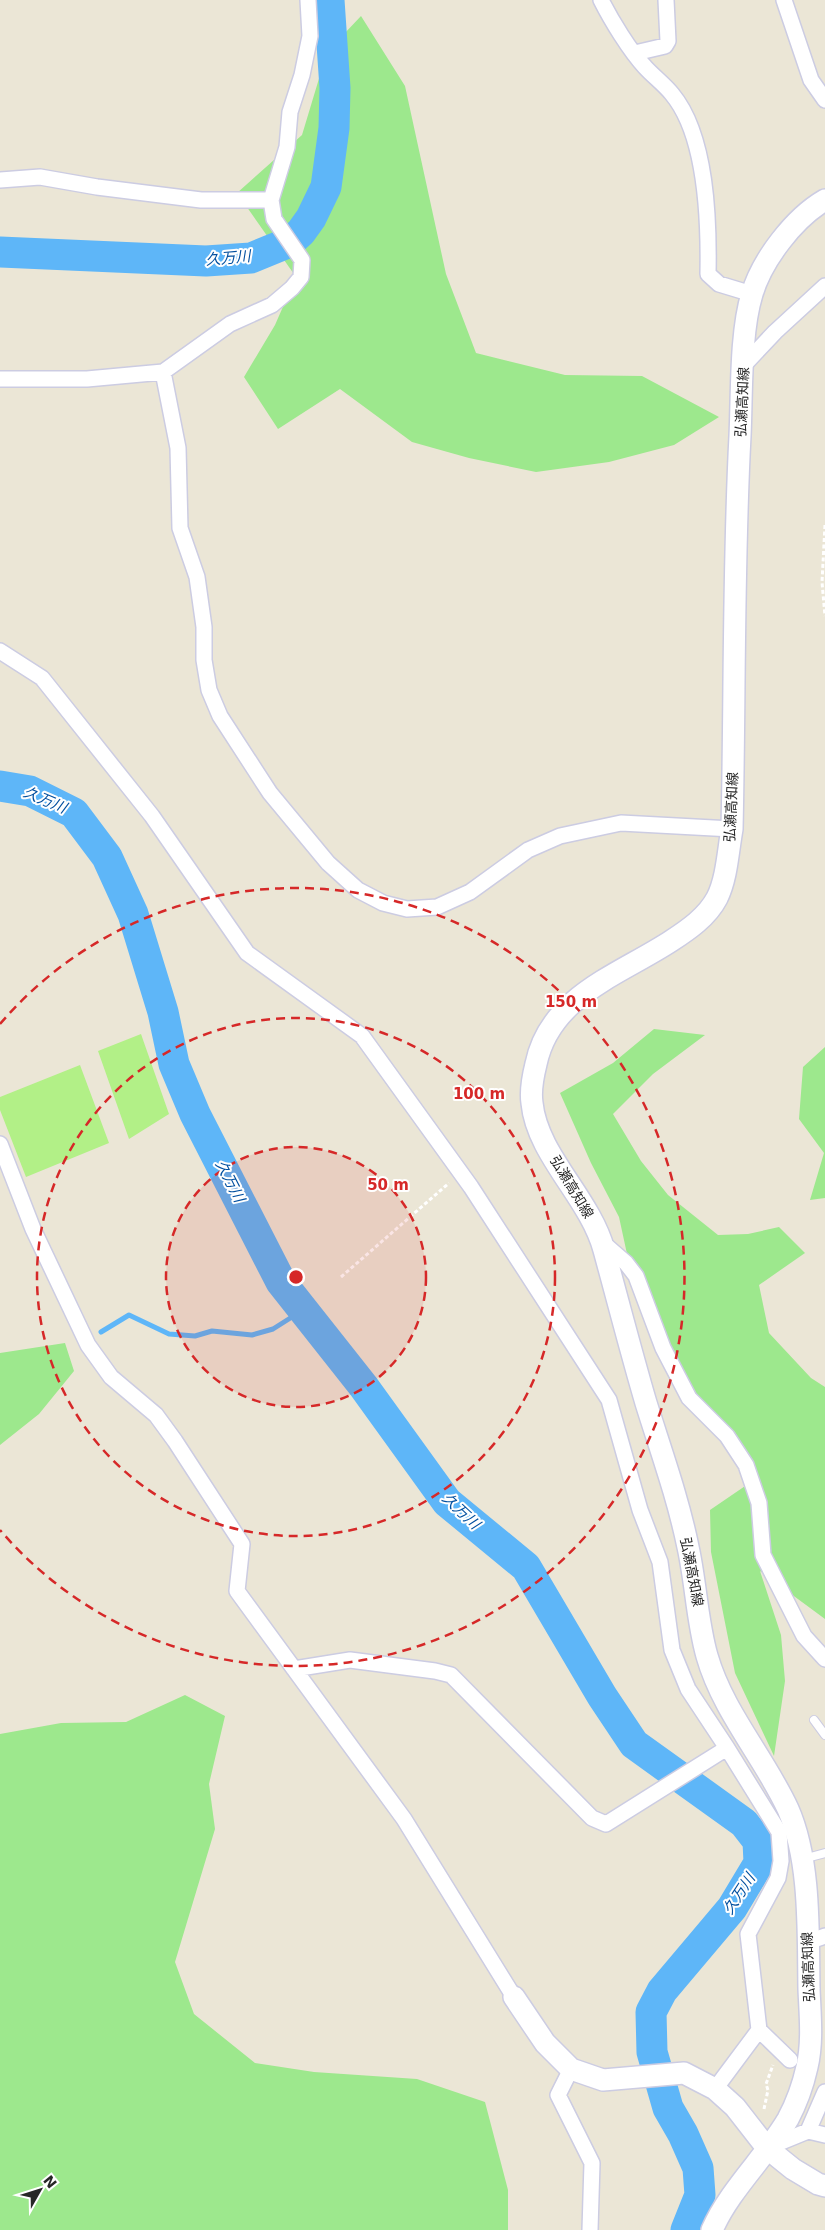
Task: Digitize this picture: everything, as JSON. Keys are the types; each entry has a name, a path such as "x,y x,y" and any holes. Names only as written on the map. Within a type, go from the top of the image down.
{"main road":[{"name":"弘瀬高知線","path":"712,2230 728,2200 768,2148 788,2118 808,2064 817,1939 797,1832 773,1780 719,1690 707,1654 688,1547 673,1486 636,1370 603,1244 592,1218 538,1130 531,1102 533,1076 539,1049 550,1026 566,1007 594,986 679,936 702,917 717,898 725,872 732,829 736,534 746,322 752,294 771,254 792,228 825,200"},
{"path":"514,1997 545,2043 571,2069 603,2080 684,2073 715,2089 735,2107 768,2148 793,2169 818,2184 825,2186"}],"street":[{"path":"0,379 87,380 163,372 230,324 272,305 292,288 301,277 302,260 274,219 271,200 287,147 290,112 302,75 310,36 308,0"},
{"path":"601,0 644,66 673,94 691,124 702,176 709,224 708,274 719,284 752,294"},
{"path":"635,53 658,50 665,46 668,40 666,0"},
{"path":"784,0 811,80 825,100"},
{"path":"0,180 40,177 97,188 201,200 271,200"},
{"path":"744,366 775,332 825,286"},
{"path":"163,372 178,448 180,528 196,577 204,627 204,660 209,690 220,716 270,793 328,863 358,890 383,903 407,909 438,907 470,892 528,850 560,836 621,823 732,829"},
{"path":"0,651 42,678 152,816 247,953 362,1036 460,1173 609,1400 640,1510 660,1562 672,1650 688,1689 779,1832 781,1860 778,1878 748,1934 759,2030 790,2060"},
{"path":"0,1144 33,1228 88,1345 111,1377 156,1415 175,1440 242,1544 237,1591 404,1819 514,1997"},
{"path":"603,1244 626,1263 636,1276 662,1348 689,1398 727,1436 746,1465 759,1503 763,1555 804,1636 825,1659"},
{"path":"294,1669 350,1660 435,1671 450,1675 592,1818 606,1824 727,1748"},
{"path":"715,2089 759,2030"},
{"path":"571,2069 558,2095 592,2163 590,2230"},
{"path":"808,2131 825,2092"},
{"path":"768,2148 808,2131 825,2135"}],"lane":[{"path":"814,1720 825,1735"},
{"path":"801,1860 825,1853"}],"path":[{"path":"825,525 822,582 825,616"},
{"path":"342,1276 460,1173"},
{"path":"764,2108 768,2090 766,2084 772,2066"}],"green space":[{"path":"361,16 405,86 446,274 476,353 565,375 642,376 719,417 674,445 609,462 536,472 469,458 412,442 340,389 278,429 244,377 275,325 296,277 237,193 302,135 327,52"},
{"path":"654,1029 705,1035 653,1074 613,1114 641,1161 668,1195 718,1235 748,1234 779,1227 805,1253 759,1285 769,1333 811,1378 825,1387 825,1619 760,1571 781,1635 785,1681 774,1756 735,1673 711,1552 710,1510 751,1482 691,1391 632,1277 619,1217 591,1163 560,1093 613,1063"},
{"path":"141,1034 169,1114 129,1139 98,1051"},
{"path":"825,1047 825,1198 810,1200 824,1153 799,1119 803,1067"},
{"path":"80,1065 109,1143 26,1177 0,1110 0,1097"},
{"path":"65,1343 74,1371 39,1414 0,1445 0,1353"},
{"path":"185,1695 225,1716 209,1784 215,1829 175,1962 194,2014 255,2063 314,2072 417,2079 485,2102 508,2190 508,2230 0,2230 0,1734 61,1723 126,1722"}],"waterway":[{"name":"久万川","path":"0,252 206,261 251,258 290,242 301,232 311,218 326,187 334,128 335,88 329,0"},
{"name":"久万川","path":"0,786 30,791 74,813 107,857 133,914 163,1012 174,1064 195,1114 281,1282 364,1387 447,1502 526,1567 602,1696 634,1744 744,1823 758,1841 759,1863 732,1908 662,1991 651,2012 652,2052 668,2108 683,2134 698,2168 700,2195 686,2230"},
{"path":"101,1332 129,1315 169,1334 195,1336 212,1331 252,1335 273,1329 303,1310"}]}
